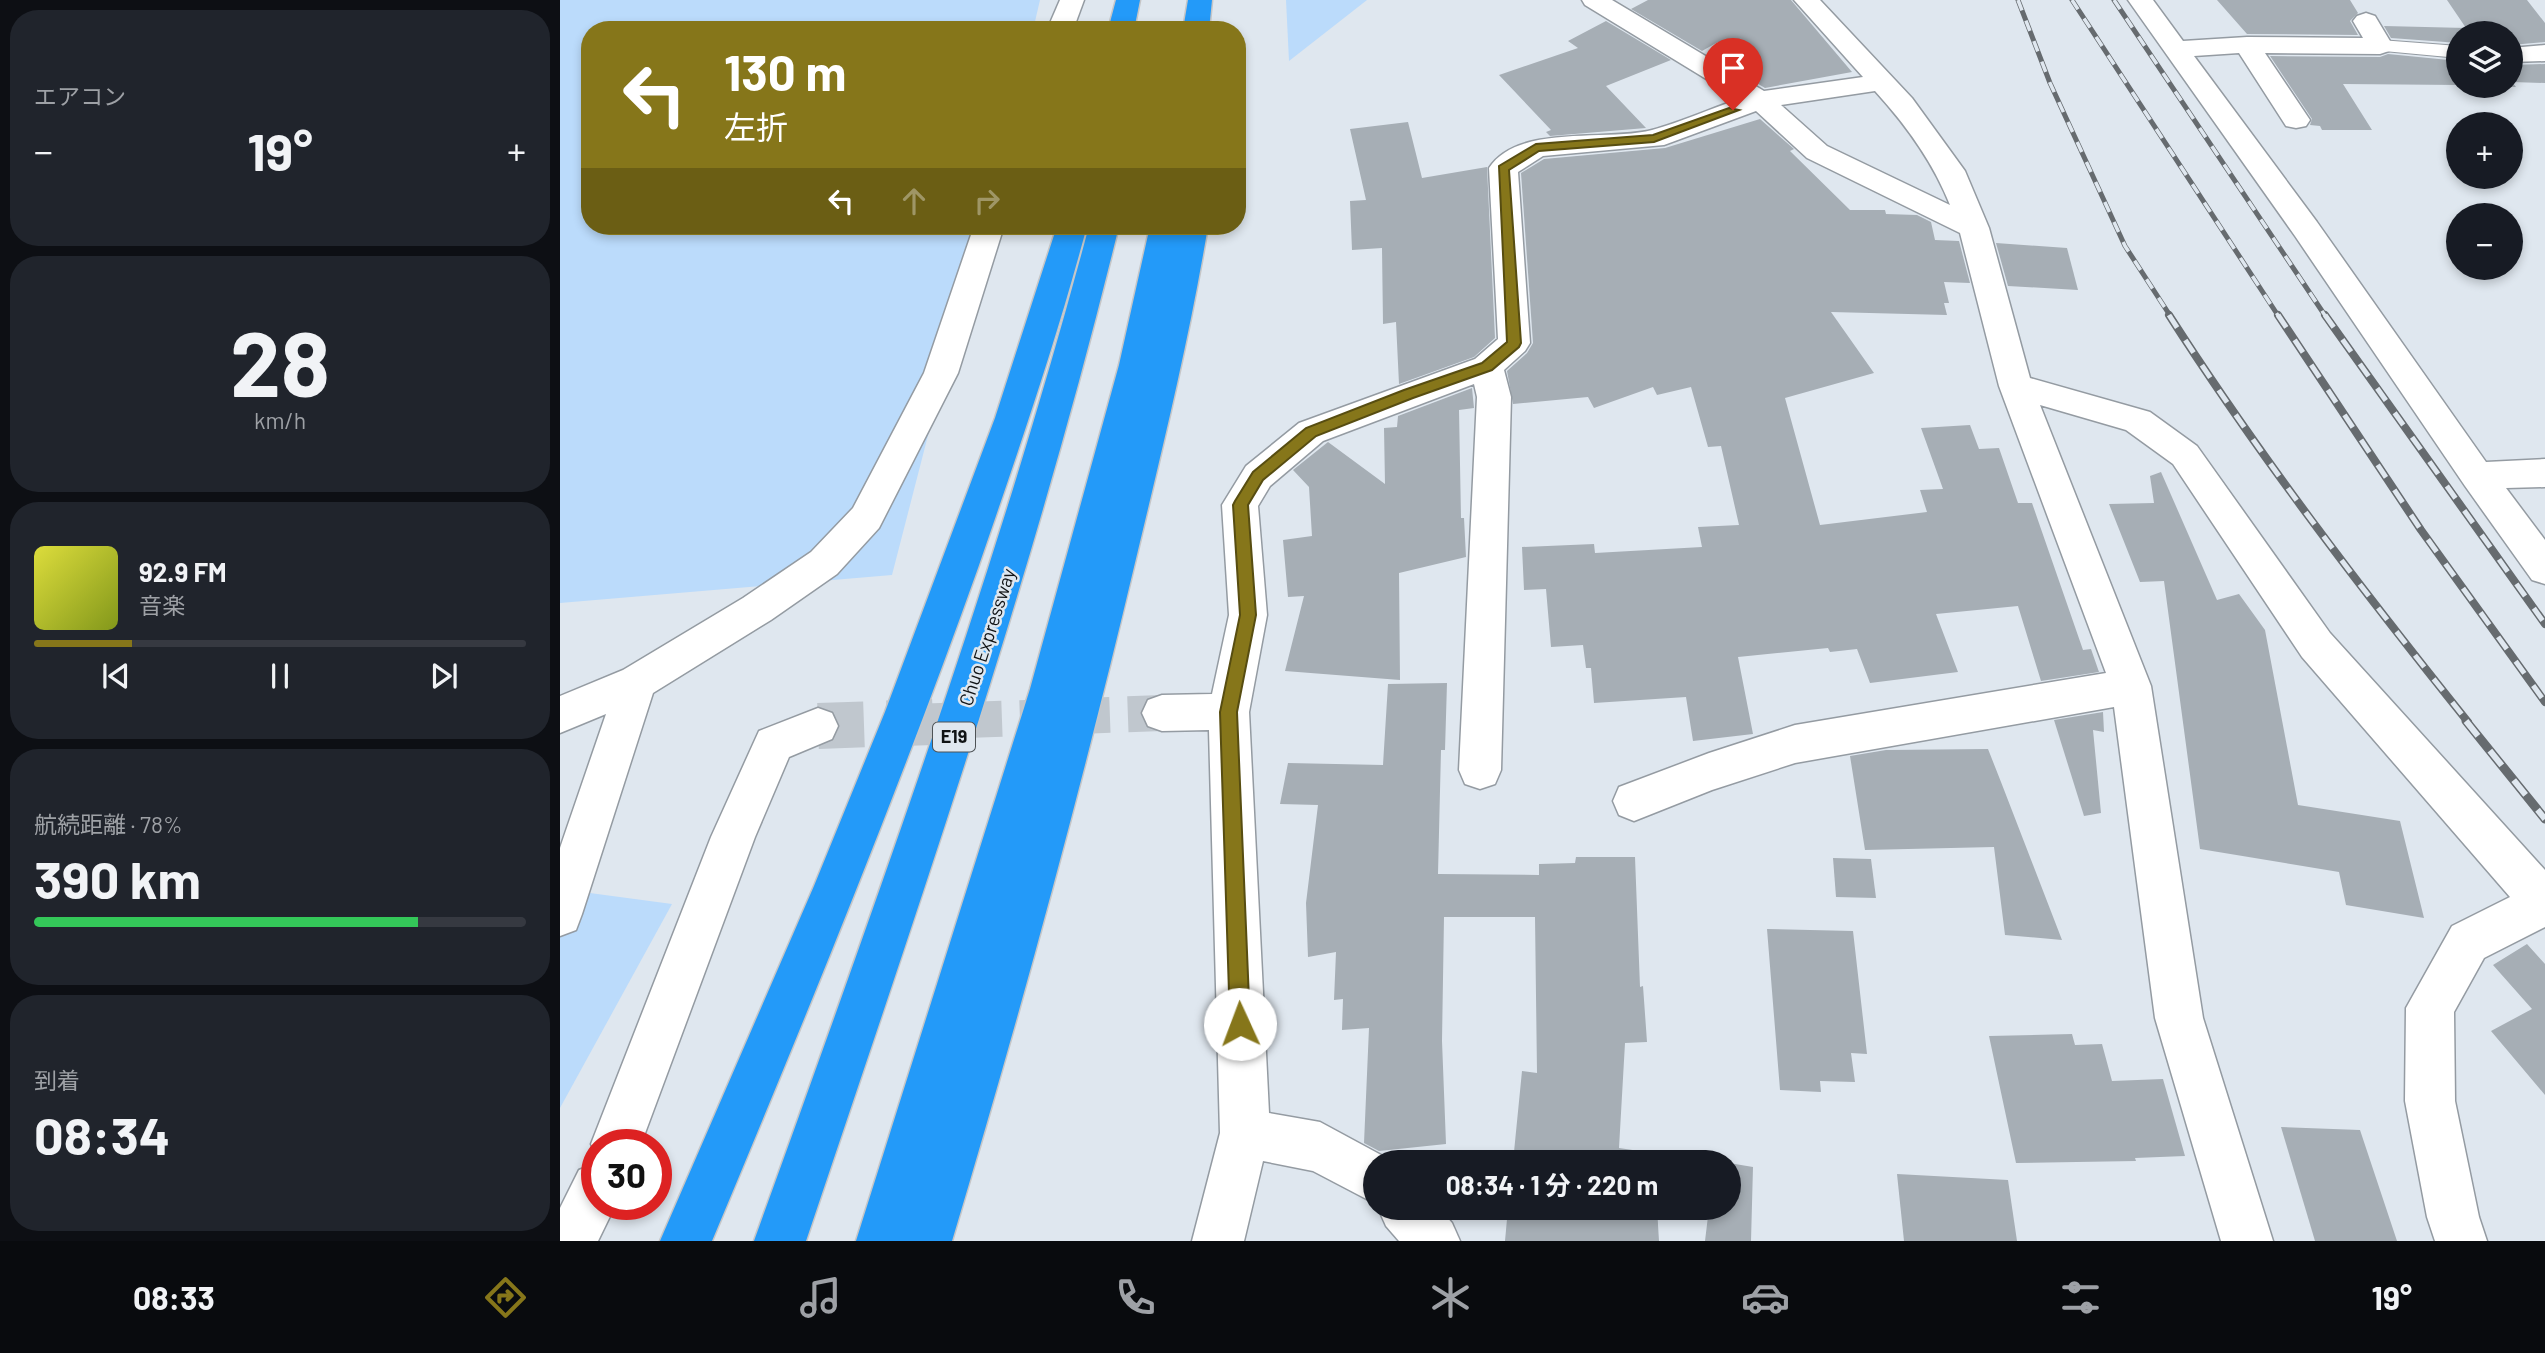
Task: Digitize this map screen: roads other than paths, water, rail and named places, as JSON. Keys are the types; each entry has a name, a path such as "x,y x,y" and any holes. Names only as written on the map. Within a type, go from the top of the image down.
{"highway":[{"path":"1123,21 1128,0"},
{"path":"1197,21 1200,0"},
{"path":"1221,21 1222,0"},
{"path":"686,1241 812,950 920,678 1005,438 1069,235"},
{"name":"Chuo Expressway","path":"780,1241 989,634 1055,416 1102,235"},
{"path":"882,1241 991,889 1069,622 1122,419 1164,235"},
{"path":"926,1241 1031,887 1102,623 1160,387 1191,235"}],"street":[{"path":"1064,21 1072,0"},
{"path":"1594,0 1760,100 1817,152 1974,228"},
{"path":"1806,0 1883,82 1951,172 1974,228 2016,386 2131,686 2179,1018 2247,1241"},
{"path":"2140,0 2306,229 2477,476 2545,569"},
{"path":"2174,49 2380,46 2367,21"},
{"path":"2247,46 2296,120"},
{"path":"2523,54 2545,53"},
{"path":"1218,1241 1245,1133 1229,712 1248,615 1240,505 1258,476 1311,432 1487,367 1514,343 1503,168 1536,148 1654,139 1760,100 1883,82"},
{"path":"560,715 638,682 757,609 824,563 866,518 941,373 986,235"},
{"path":"1480,770 1494,397 1487,367"},
{"path":"2016,386 2138,421 2185,455 2316,645 2545,903 2468,942 2430,1008 2430,1101 2453,1217 2461,1241"},
{"path":"2477,476 2545,473"},
{"path":"560,914 638,682"},
{"path":"1634,801 1709,772 1795,744 2131,686"},
{"path":"1162,713 1229,712"},
{"path":"622,1129 733,837 774,744 818,726"},
{"path":"1245,1133 1320,1147 1363,1172"},
{"path":"572,1241 582,1220"},
{"path":"1415,1220 1434,1241"}],"lane":[{"path":"2380,46 2446,51"}],"tunnel":[{"path":"912,722 1162,713"},
{"path":"818,726 959,721"}],"railway":[{"path":"2018,0 2050,83 2125,246 2171,317"},
{"path":"2072,0 2279,317"},
{"path":"2114,0 2326,317"},
{"path":"2169,315 2239,420 2313,523 2468,722"},
{"path":"2278,315 2421,530 2545,702"},
{"path":"2325,315 2545,624"},
{"path":"2466,721 2545,819"}]}
